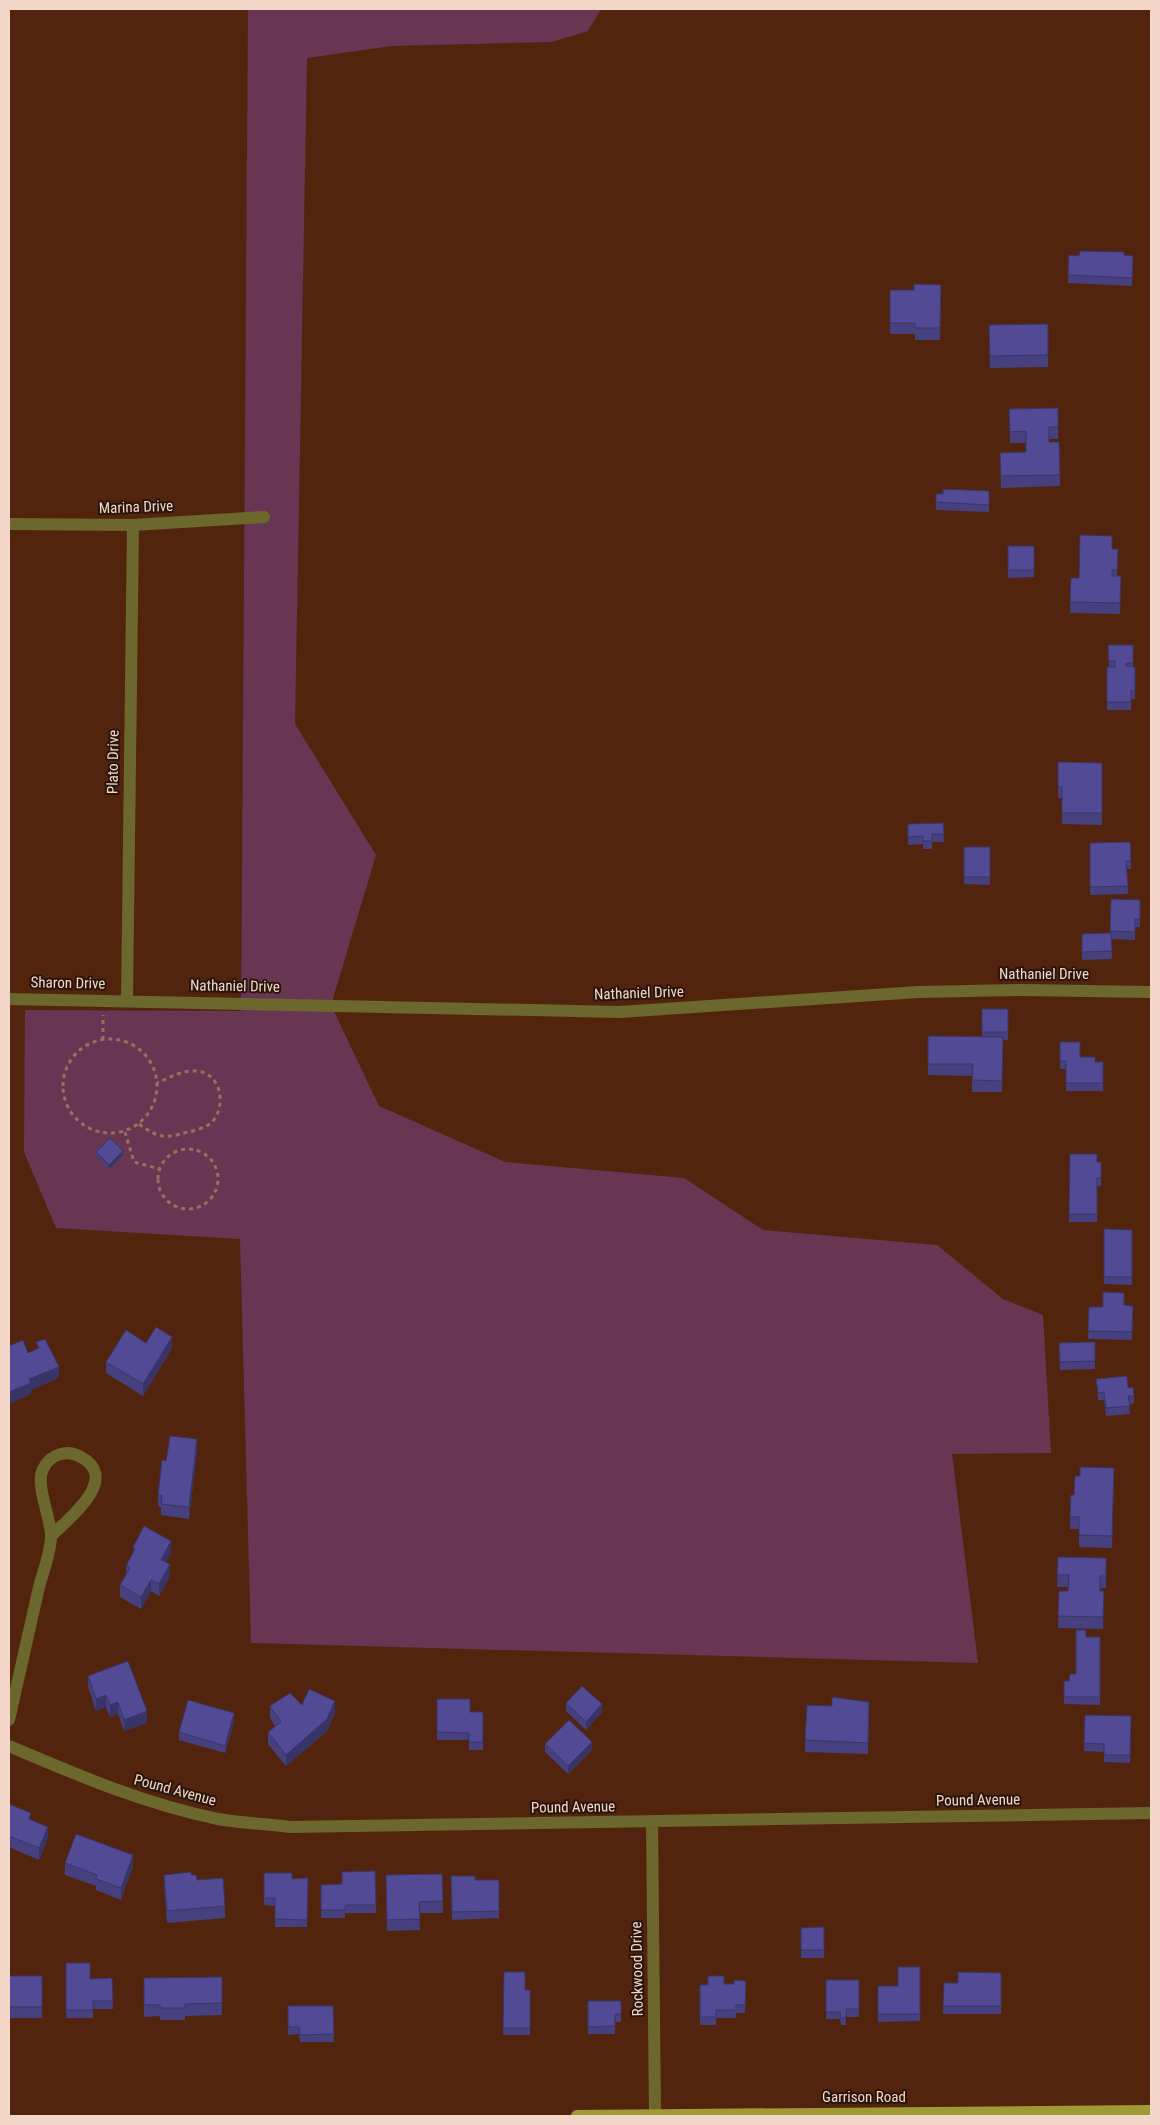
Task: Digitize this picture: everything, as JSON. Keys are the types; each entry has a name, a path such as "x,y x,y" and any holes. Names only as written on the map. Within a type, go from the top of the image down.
{"main road":[{"name":"Garrison Road","path":"577,2116 1151,2111"}],"street":[{"name":"Marina Drive","path":"9,524 133,525 264,517"},
{"name":"Plato Drive","path":"127,1000 133,525"},
{"name":"Nathaniel Drive","path":"127,1000 620,1012 918,992 1022,990 1151,992"},
{"name":"Sharon Drive","path":"9,999 127,1000"},
{"path":"9,1720 51,1536 41,1481 41,1471 52,1458 70,1452 81,1457 93,1468 95,1484 90,1497 51,1536"},
{"name":"Pound Avenue","path":"9,1746 95,1783 153,1803 219,1819 290,1827 1151,1813"},
{"name":"Rockwood Drive","path":"652,1822 655,2115"}],"path":[{"path":"103,1000 103,1040"},
{"path":"103,1040 118,1040 133,1045 145,1055 154,1068 157,1083 156,1099 149,1113 139,1124 124,1132 109,1134 95,1131 83,1125 73,1115 66,1103 63,1090 64,1076 69,1063 78,1052 89,1044 103,1040"},
{"path":"139,1124 161,1137 177,1135 204,1127 212,1122 218,1112 220,1090 217,1082 207,1074 186,1072 157,1083"},
{"path":"124,1132 134,1162 160,1169"},
{"path":"180,1150 200,1151 214,1164 218,1173 215,1192 209,1200 192,1208 172,1204 160,1189 160,1169 164,1161 180,1150"}],"shaded area":[{"path":"248,9 601,9 588,31 552,42 392,46 307,58 295,724 376,855 331,1005 379,1106 505,1162 684,1178 763,1230 937,1245 1003,1299 1043,1315 1051,1453 952,1454 978,1663 251,1643 240,1239 56,1228 24,1152 25,1010 241,1011"}],"building":[{"path":"1080,251 1124,252 1124,255 1133,256 1132,278 1068,275 1069,255 1079,256"},
{"path":"914,284 941,285 940,328 915,328 915,323 890,323 890,290 914,290"},
{"path":"1048,324 1048,355 990,356 989,325"},
{"path":"1058,408 1058,427 1049,427 1049,442 1059,442 1060,475 1001,476 1000,453 1026,452 1026,431 1010,432 1009,409"},
{"path":"943,489 989,491 989,505 936,502 936,494 943,494"},
{"path":"1080,535 1112,536 1112,549 1118,549 1117,570 1112,570 1112,576 1121,576 1120,603 1070,602 1071,578 1079,578"},
{"path":"1008,546 1034,546 1034,570 1008,570"},
{"path":"1108,645 1133,645 1133,663 1126,663 1126,666 1135,667 1135,691 1131,691 1131,702 1107,702 1107,667 1115,667 1115,661 1109,661"},
{"path":"1058,762 1102,763 1102,813 1062,813 1062,787 1058,787"},
{"path":"943,823 944,834 932,834 932,841 923,841 923,836 908,837 908,824"},
{"path":"1130,842 1131,861 1126,861 1128,886 1090,887 1090,843"},
{"path":"964,847 990,847 990,877 964,877"},
{"path":"1111,899 1140,900 1140,919 1135,919 1135,932 1110,931"},
{"path":"1111,933 1112,951 1082,952 1082,934"},
{"path":"982,1009 1008,1009 1008,1032 982,1032"},
{"path":"928,1036 1003,1037 1002,1081 972,1080 973,1064 928,1064"},
{"path":"1060,1042 1080,1042 1080,1057 1095,1057 1095,1062 1103,1062 1103,1083 1066,1083 1066,1061 1060,1061"},
{"path":"110,1138 123,1151 109,1165 96,1152"},
{"path":"1070,1154 1097,1154 1097,1162 1101,1162 1101,1178 1097,1178 1097,1214 1069,1214"},
{"path":"1104,1229 1132,1230 1132,1277 1104,1277"},
{"path":"1103,1292 1124,1293 1124,1305 1133,1306 1132,1332 1088,1331 1089,1307 1103,1307"},
{"path":"156,1327 172,1337 143,1384 106,1362 126,1330 146,1343"},
{"path":"45,1339 59,1367 29,1379 31,1383 9,1392 9,1346 23,1340 28,1353 39,1348 36,1342"},
{"path":"1095,1342 1095,1361 1060,1362 1059,1343"},
{"path":"1127,1376 1128,1388 1133,1387 1134,1396 1128,1396 1130,1406 1106,1408 1104,1392 1098,1393 1096,1379"},
{"path":"170,1436 197,1439 189,1507 161,1504 162,1495 158,1495 162,1460 166,1461"},
{"path":"1080,1467 1114,1468 1112,1536 1079,1535 1079,1517 1070,1517 1071,1495 1074,1495 1075,1476 1080,1476"},
{"path":"144,1526 171,1541 161,1560 170,1564 159,1584 151,1580 141,1597 120,1585 130,1568 126,1566"},
{"path":"1058,1557 1106,1558 1106,1576 1100,1576 1100,1591 1104,1591 1103,1617 1058,1616 1059,1591 1068,1591 1069,1575 1057,1575"},
{"path":"1076,1630 1086,1630 1086,1637 1100,1637 1100,1697 1064,1697 1064,1681 1069,1681 1070,1674 1076,1674"},
{"path":"128,1661 147,1711 124,1720 118,1702 110,1705 106,1695 96,1699 88,1676"},
{"path":"582,1686 602,1704 586,1722 566,1703"},
{"path":"309,1689 335,1701 327,1719 286,1755 268,1732 281,1722 270,1706 290,1693 302,1705"},
{"path":"832,1697 869,1702 868,1743 805,1740 807,1705 832,1706"},
{"path":"437,1699 470,1699 470,1712 483,1712 483,1742 469,1742 469,1733 437,1732"},
{"path":"188,1700 234,1713 225,1746 179,1732"},
{"path":"1085,1715 1131,1716 1130,1755 1104,1755 1104,1744 1084,1743"},
{"path":"569,1720 592,1742 568,1766 545,1744"},
{"path":"9,1804 31,1813 29,1819 48,1827 39,1848 9,1836"},
{"path":"76,1834 133,1855 121,1888 96,1879 97,1875 65,1863"},
{"path":"375,1871 376,1905 345,1905 345,1910 321,1910 321,1885 342,1884 342,1872"},
{"path":"191,1872 191,1875 196,1875 197,1880 223,1878 225,1906 167,1911 164,1875"},
{"path":"264,1873 292,1873 292,1879 308,1878 307,1920 275,1919 275,1898 264,1898"},
{"path":"442,1874 443,1901 419,1902 420,1919 387,1920 386,1875"},
{"path":"451,1876 475,1876 475,1880 499,1880 499,1911 452,1912"},
{"path":"824,1927 824,1950 801,1950 801,1928"},
{"path":"66,1963 90,1963 90,1979 112,1978 113,2001 93,2001 93,2010 66,2010"},
{"path":"898,1967 920,1967 920,2014 878,2014 878,1986 898,1986"},
{"path":"504,1972 525,1972 525,1990 530,1990 530,2028 503,2028"},
{"path":"958,1972 1001,1973 1001,2006 943,2006 944,1983 958,1983"},
{"path":"9,1976 42,1976 42,2007 9,2007"},
{"path":"708,1976 724,1976 724,1984 734,1984 734,1980 746,1981 745,2005 736,2005 736,2010 716,2010 716,2017 700,2017 700,1985 708,1985"},
{"path":"222,1977 222,2003 185,2004 185,2008 160,2008 160,2005 144,2005 144,1978"},
{"path":"826,1980 859,1980 859,2009 846,2009 846,2018 841,2018 840,2012 826,2012"},
{"path":"588,2001 621,2001 621,2014 615,2014 615,2026 588,2027"},
{"path":"288,2006 333,2006 334,2034 300,2035 299,2027 288,2027"}]}
